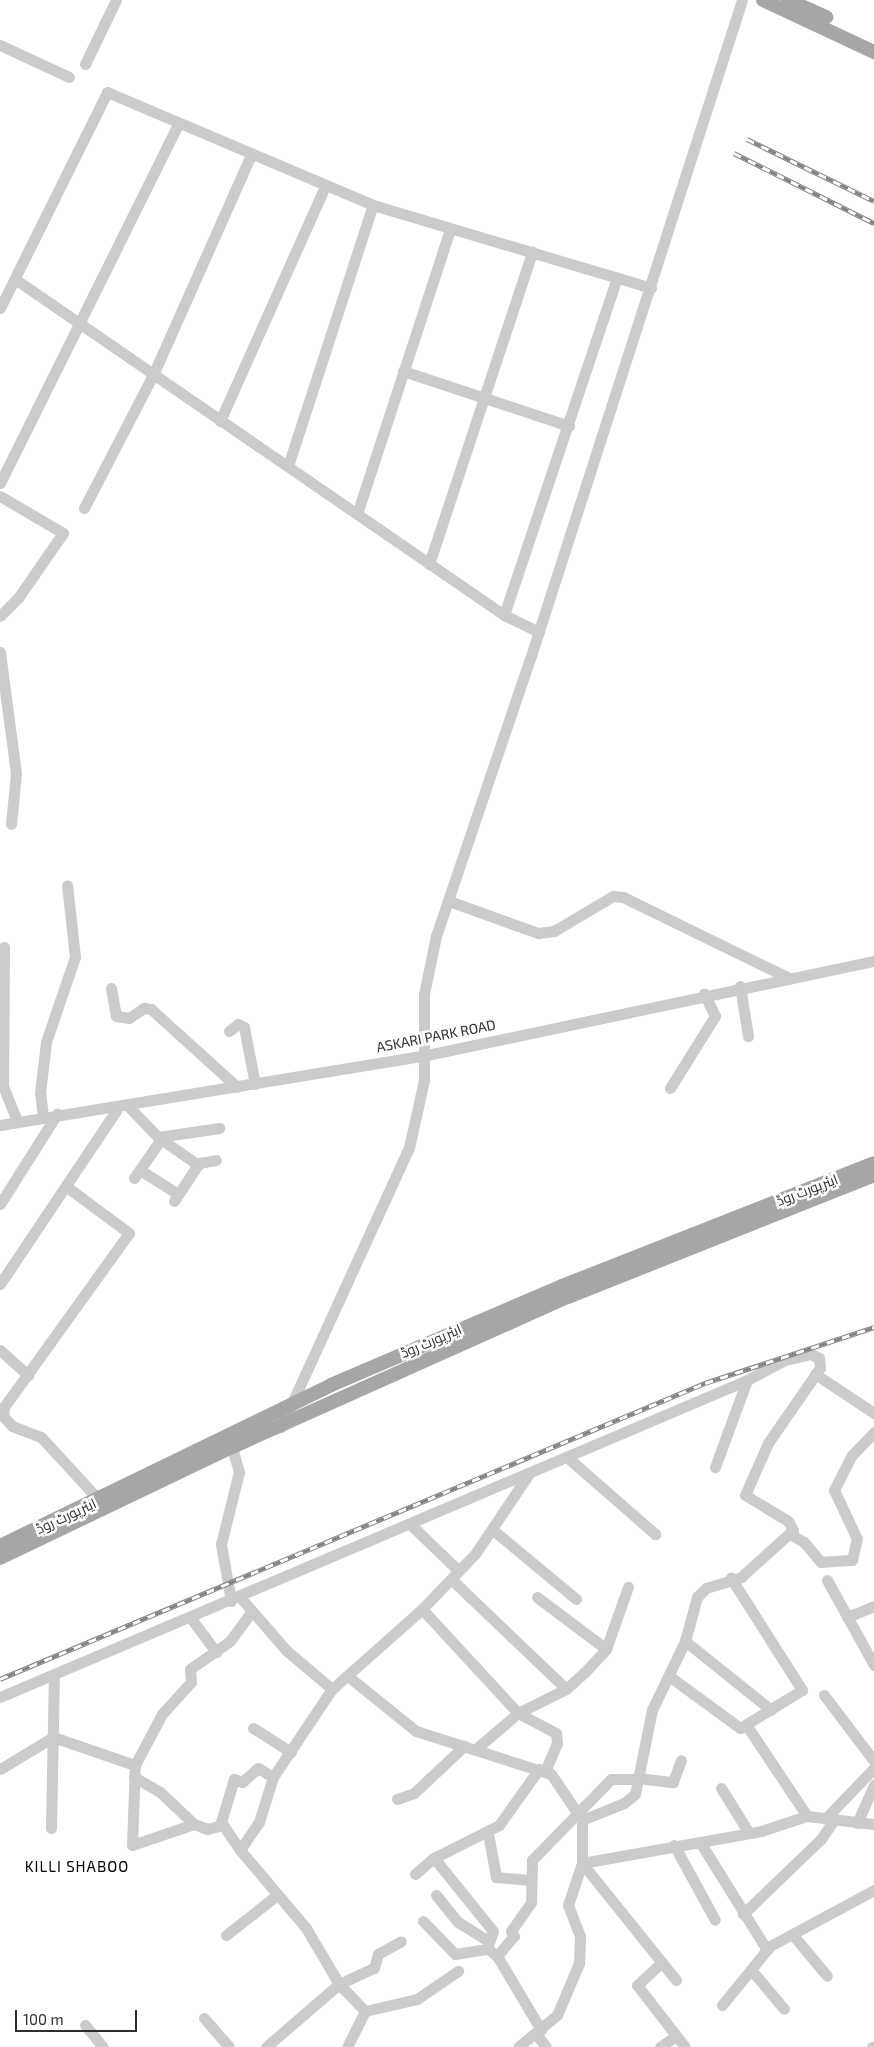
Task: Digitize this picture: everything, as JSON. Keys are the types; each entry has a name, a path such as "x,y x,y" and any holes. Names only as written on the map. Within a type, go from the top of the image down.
{"main road":[{"path":"763,0 874,52"},
{"path":"788,0 874,41"},
{"name":"ایئرپورٹ روڈ","path":"0,1546 287,1410 331,1385 442,1336 874,1163"},
{"name":"ایئرپورٹ روڈ","path":"0,1558 232,1447 568,1297 874,1175"}],"street":[{"path":"85,64 116,0"},
{"path":"280,1427 409,1148 427,1055 424,994 436,936 539,632 742,0"},
{"path":"0,45 70,77"},
{"path":"0,308 107,92 251,155 373,205 450,230 532,252 651,288"},
{"path":"0,483 178,123"},
{"path":"84,508 153,376 251,155"},
{"path":"220,421 325,186"},
{"path":"288,466 373,205"},
{"path":"357,514 450,230"},
{"path":"429,564 532,252"},
{"path":"504,615 569,426 617,277"},
{"path":"15,279 153,376 288,466 504,615 539,632"},
{"path":"404,371 569,426"},
{"path":"0,496 63,533 13,604 0,616"},
{"path":"0,652 16,773 10,824"},
{"path":"43,1116 40,1093 46,1042 75,957 67,885"},
{"path":"449,901 538,933 554,931 613,896 623,897 787,977"},
{"path":"4,947 2,1086 17,1121"},
{"name":"ASKARI PARK ROAD","path":"0,1125 43,1116 237,1087 427,1055 740,986 874,960"},
{"path":"740,986 748,1036"},
{"path":"111,988 116,1016 129,1018 144,1008 150,1009 237,1087"},
{"path":"670,1088 715,1016 704,994"},
{"path":"229,1031 238,1024 244,1027 255,1084"},
{"path":"0,1284 123,1105 160,1138 198,1165"},
{"path":"0,1204 57,1114"},
{"path":"216,1160 198,1165 176,1197 137,1174 160,1138 219,1128"},
{"path":"67,1187 129,1233 4,1407 2,1420 41,1437 99,1500"},
{"path":"0,1350 28,1375"},
{"path":"0,1697 412,1525 803,1355 819,1358 820,1368 768,1443 745,1495 794,1526 790,1534 759,1563 731,1578 706,1588 697,1597 685,1641 652,1710 635,1794 624,1803 580,1817"},
{"path":"815,1374 874,1413"},
{"path":"715,1467 747,1380"},
{"path":"790,1534 804,1542 821,1562 852,1560 857,1539 837,1505 834,1490 852,1456 874,1432"},
{"path":"232,1447 239,1472 221,1544 235,1598 252,1611 287,1651 332,1689"},
{"path":"568,1458 655,1534"},
{"path":"240,1850 259,1822 273,1777 332,1689 349,1677 422,1609 455,1575 493,1530 528,1475"},
{"path":"412,1525 455,1575 566,1689"},
{"path":"493,1530 576,1599"},
{"path":"669,1676 740,1728 747,1726 802,1690 731,1578"},
{"path":"827,1580 874,1665"},
{"path":"478,1748 518,1713 566,1689 606,1649 628,1587"},
{"path":"537,1597 606,1649"},
{"path":"847,1617 874,1606"},
{"path":"415,1874 434,1858 488,1833 520,1802 542,1770 558,1737 518,1713 422,1609"},
{"path":"194,1824 132,1845 135,1765 162,1714 191,1682 190,1670 216,1652 252,1611"},
{"path":"190,1617 216,1652"},
{"path":"685,1641 771,1710"},
{"path":"50,1828 54,1675"},
{"path":"349,1677 416,1731 464,1746 478,1748 542,1770 566,1792 580,1817 582,1863 568,1905 580,1936 579,1963 557,2015 539,2032 518,2047"},
{"path":"824,1695 874,1761"},
{"path":"747,1726 807,1816"},
{"path":"253,1728 291,1752"},
{"path":"0,1769 53,1738 135,1765"},
{"path":"397,1799 414,1793 464,1746"},
{"path":"423,1920 456,1954 491,1949 514,1936 511,1931 531,1902 530,1880 532,1860 580,1817 615,1776 673,1782 681,1760"},
{"path":"273,1777 258,1768 242,1782 234,1778 220,1815 223,1825 240,1850 306,1928 339,1984 365,2011"},
{"path":"744,1914 821,1839 830,1819 874,1768"},
{"path":"134,1777 160,1792 194,1824 207,1829 223,1825"},
{"path":"857,1823 874,1785"},
{"path":"721,1788 749,1833"},
{"path":"582,1863 749,1833 807,1816 874,1824"},
{"path":"488,1833 496,1877 530,1880"},
{"path":"700,1842 767,1950"},
{"path":"674,1845 715,1920"},
{"path":"434,1858 493,1932 491,1949"},
{"path":"582,1863 676,1980"},
{"path":"722,2005 753,1972 767,1950 874,1890"},
{"path":"226,1935 277,1894"},
{"path":"436,1895 458,1922 491,1949 546,2047"},
{"path":"793,1934 827,1976"},
{"path":"268,2046 339,1984 374,1968 378,1954 402,1941"},
{"path":"662,1962 637,1985 685,2047"},
{"path":"365,2011 417,2000 458,1971"},
{"path":"753,1972 784,2009"},
{"path":"347,2047 365,2011"},
{"path":"204,2018 230,2047"},
{"path":"85,2025 103,2047"},
{"path":"660,2047 676,2036"}],"railway":[{"path":"747,139 874,201"},
{"path":"734,153 874,223"},
{"path":"0,1679 705,1383 874,1327"}],"district":[{"name":"KILLI SHABOO","path":"77,1867"}]}
